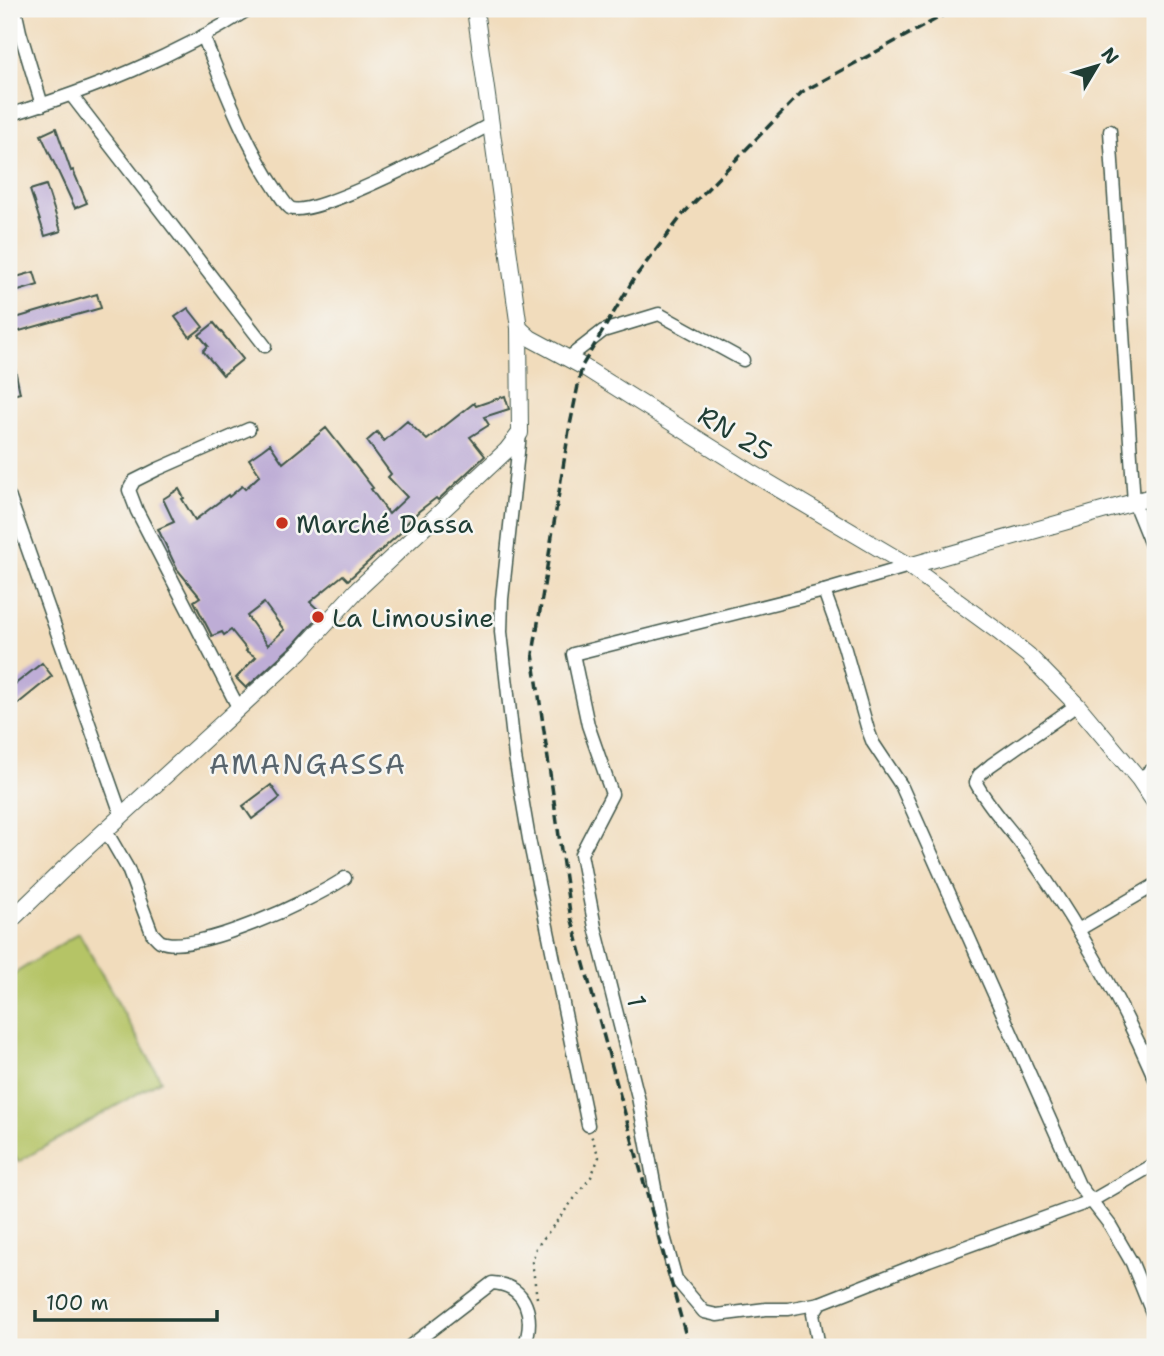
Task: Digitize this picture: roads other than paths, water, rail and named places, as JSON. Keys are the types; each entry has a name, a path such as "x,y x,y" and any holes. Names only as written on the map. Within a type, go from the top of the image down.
{"main road":[{"path":"9,922 301,652 357,590 507,450 520,433 519,328 475,9"},
{"name":"RN 25","path":"519,328 530,338 909,566 1028,655 1077,705 1139,779 1155,803"},
{"path":"909,566 1155,496"}],"street":[{"path":"15,9 42,105"},
{"path":"9,115 72,96 203,36 249,9"},
{"path":"203,36 244,133 264,172 288,207 298,211 315,208 387,177 491,124"},
{"path":"72,96 265,346"},
{"path":"1110,131 1134,503 1155,555"},
{"path":"567,359 603,331 659,314 743,360"},
{"path":"239,709 129,490 134,481 158,468 249,429"},
{"path":"520,433 502,599 501,632 527,825 588,1125"},
{"path":"9,496 122,817"},
{"path":"909,566 824,591 844,646 873,743 901,785 1079,1185 1110,1225 1132,1263 1155,1321"},
{"name":"1","path":"820,1303 788,1309 717,1315 704,1312 676,1279 664,1236 638,1097 581,854 612,794 588,724 573,654 824,591"},
{"path":"1077,705 991,765 979,775 976,783 1027,851 1078,930 1135,1032 1155,1079"},
{"path":"1139,779 1155,768"},
{"path":"106,831 128,869 152,933 160,941 174,944 215,936 256,923 301,905 345,878"},
{"path":"1078,930 1155,885"},
{"path":"819,1347 813,1314 820,1303 1091,1201 1155,1164"},
{"path":"409,1347 492,1283 513,1288 524,1301 531,1322 524,1347"}],"railway":[{"path":"689,1347 570,913 533,654 569,430 582,366 633,280 684,213 802,92 955,9"}],"place":[{"name":"Marché Dassa","path":"282,523"},
{"name":"La Limousine","path":"318,617"}],"district":[{"name":"AMANGASSA","path":"308,764"}]}
